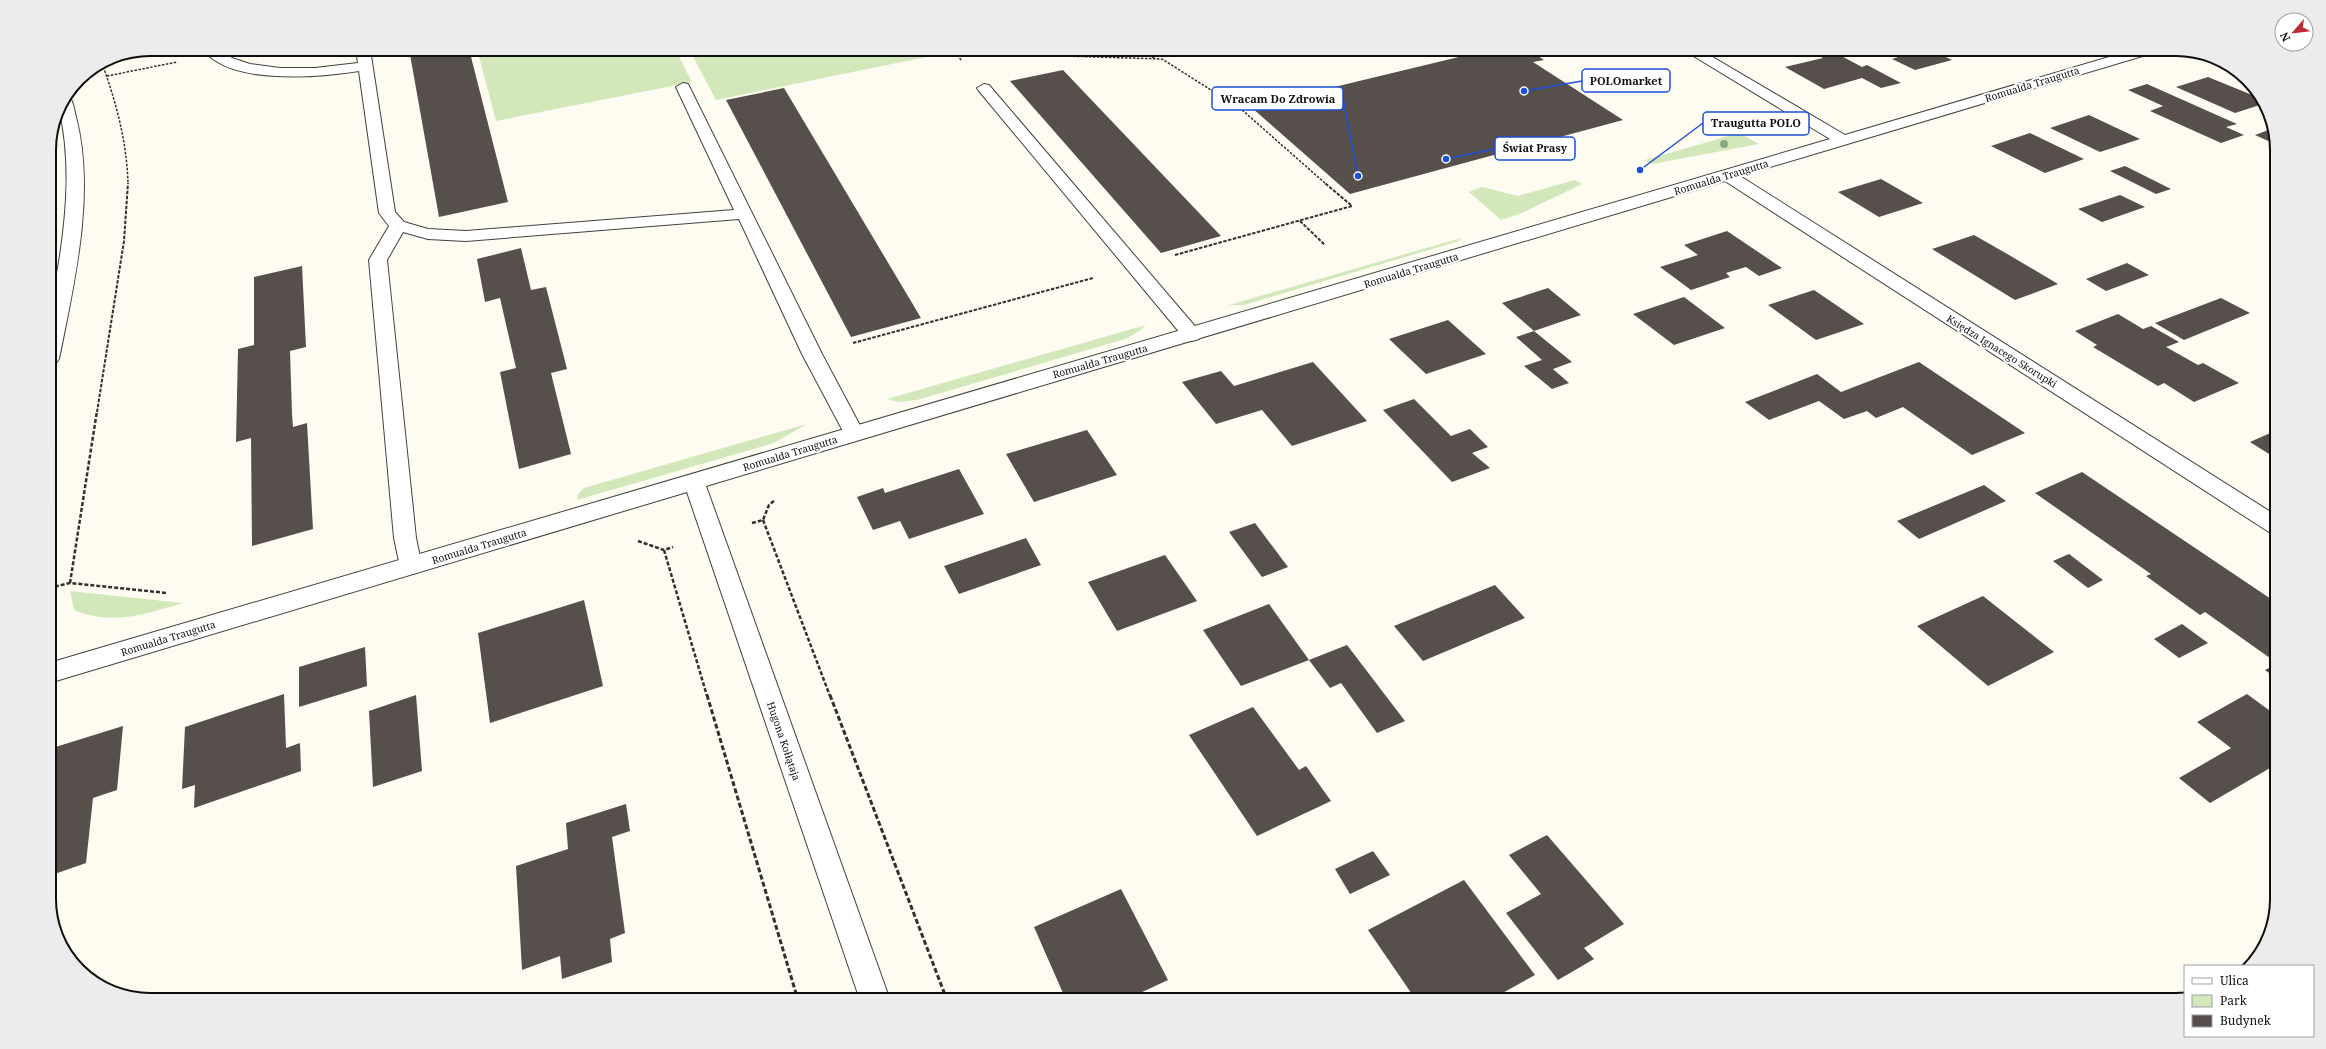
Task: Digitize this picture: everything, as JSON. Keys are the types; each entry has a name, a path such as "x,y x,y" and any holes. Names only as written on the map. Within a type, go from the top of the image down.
{"street":[{"path":"220,56 229,62 260,70 293,73 337,71 366,66"},
{"path":"365,56 387,213 398,226 428,234 466,236 744,214"},
{"path":"1701,56 1844,140"},
{"name":"Romualda Traugutta","path":"56,671 694,482 854,433 1192,335 2127,56"},
{"path":"683,87 812,354 854,433"},
{"path":"984,88 1192,335"},
{"path":"56,326 63,294 75,198 72,121 67,107"},
{"name":"Księdza Ignacego Skorupki","path":"1727,175 2270,522"},
{"path":"398,226 378,260 405,538 410,566"},
{"name":"Hugona Kołłątaja","path":"694,482 873,993"}],"path":[{"path":"957,56 984,88"},
{"path":"1150,56 1162,59"},
{"path":"56,586 70,583 124,241 128,184 123,140 115,102 104,68"},
{"path":"1300,220 1325,245"},
{"path":"763,520 944,993"},
{"path":"664,550 796,993"}],"green space":[{"path":"479,56 679,56 692,82 496,121"},
{"path":"693,56 931,56 716,100"},
{"path":"1739,133 1759,144 1652,164 1645,160"},
{"path":"1575,180 1582,184 1522,213 1501,220 1469,192 1482,187 1518,196"},
{"path":"1461,238 1459,241 1244,305 1229,305"},
{"path":"1146,325 1138,332 1125,339 917,400 899,402 887,399"},
{"path":"807,424 774,443 577,500 578,494 584,488"},
{"path":"70,591 183,603 129,617 102,617 88,615 74,610"}],"building":[{"path":"410,56 471,56 508,202 439,217"},
{"path":"1463,56 1538,56 1544,60 1533,62 1623,120 1350,194 1251,107"},
{"path":"1820,56 1841,56 1862,67 1867,65 1901,83 1881,88 1862,78 1824,89 1785,67 1823,58"},
{"path":"1896,56 1944,56 1952,60 1915,70 1892,59 1898,57"},
{"path":"1063,70 1221,236 1161,253 1010,81"},
{"path":"2208,77 2252,95 2258,105 2235,113 2176,87"},
{"path":"2147,84 2237,124 2226,127 2244,135 2221,143 2150,111 2163,106 2128,90"},
{"path":"784,88 921,318 851,337 726,100"},
{"path":"2089,115 2140,139 2100,152 2050,128"},
{"path":"2268,130 2270,142 2255,135"},
{"path":"2030,133 2084,159 2045,173 1991,146"},
{"path":"2125,166 2171,189 2156,194 2110,171"},
{"path":"1881,179 1923,203 1879,217 1838,192"},
{"path":"2120,195 2145,207 2102,222 2078,209"},
{"path":"1727,231 1782,268 1759,276 1746,267 1726,273 1730,277 1691,290 1660,267 1698,255 1684,245"},
{"path":"1974,235 2058,284 2015,300 1932,249"},
{"path":"521,248 531,290 546,287 567,369 551,373 571,454 519,469 500,372 516,368 500,298 485,302 477,259"},
{"path":"2127,263 2149,275 2106,291 2086,279"},
{"path":"302,266 306,347 290,351 292,414 293,427 307,423 313,529 252,546 251,438 236,442 238,349 254,345 254,277"},
{"path":"1548,288 1581,315 1534,331 1502,303"},
{"path":"1814,290 1864,324 1816,340 1768,305"},
{"path":"1684,297 1725,328 1674,345 1633,314"},
{"path":"2221,298 2250,313 2184,340 2155,323"},
{"path":"2118,314 2143,329 2151,326 2179,342 2166,347 2198,365 2203,363 2239,383 2194,402 2164,383 2158,386 2093,347 2097,345 2075,331"},
{"path":"1448,320 1486,354 1426,374 1389,339"},
{"path":"1534,331 1572,362 1553,369 1569,383 1552,389 1524,366 1542,360 1516,337"},
{"path":"1313,362 1367,421 1292,446 1262,410 1216,424 1182,382 1221,371 1234,386"},
{"path":"1919,362 2025,433 1972,455 1903,407 1876,418 1867,411 1844,419 1819,401 1769,420 1745,402 1817,374 1841,392"},
{"path":"1414,399 1451,436 1470,429 1488,447 1472,453 1490,468 1452,482 1383,410"},
{"path":"1087,430 1117,475 1034,502 1006,454"},
{"path":"2270,433 2270,455 2250,442"},
{"path":"959,469 984,514 909,539 900,521 873,530 857,497 883,488 885,493"},
{"path":"2082,472 2270,598 2270,658 2205,612 2200,615 2146,576 2151,574 2035,493"},
{"path":"1984,485 2006,501 1919,539 1897,521"},
{"path":"1255,523 1288,567 1262,577 1229,532"},
{"path":"1026,538 1041,565 959,594 944,566"},
{"path":"2069,554 2103,580 2088,588 2053,561"},
{"path":"1165,555 1197,601 1117,631 1088,582"},
{"path":"1495,585 1525,618 1423,661 1394,626"},
{"path":"1983,596 2054,652 1988,686 1917,626"},
{"path":"584,600 603,686 490,723 478,633"},
{"path":"1269,604 1309,660 1241,686 1203,630"},
{"path":"2182,624 2208,643 2179,658 2154,639"},
{"path":"1347,645 1405,721 1377,733 1341,683 1330,688 1309,660"},
{"path":"365,647 367,686 299,707 299,667"},
{"path":"2270,668 2270,674 2265,670"},
{"path":"284,694 286,748 300,743 301,771 194,808 195,785 182,789 185,727"},
{"path":"2247,694 2270,711 2270,768 2210,803 2179,778 2231,748 2197,722"},
{"path":"416,695 422,771 373,787 369,711"},
{"path":"1253,707 1299,770 1306,766 1331,801 1257,836 1189,735"},
{"path":"123,726 117,790 93,798 86,863 56,874 56,747"},
{"path":"626,804 630,831 612,837 625,933 610,939 612,962 562,979 560,956 522,970 516,866 568,849 566,823"},
{"path":"1547,835 1624,924 1584,948 1594,959 1558,980 1506,913 1541,894 1509,855"},
{"path":"1373,851 1390,875 1350,894 1335,869"},
{"path":"1464,880 1535,975 1503,993 1411,993 1368,930"},
{"path":"1121,889 1168,980 1140,993 1063,993 1034,927"}],"place":[{"name":"POLOmarket","path":"1524,91"},
{"name":"Świat Prasy","path":"1446,159"},
{"name":"Traugutta POLO","path":"1640,170"},
{"name":"Wracam Do Zdrowia","path":"1358,176"}]}
